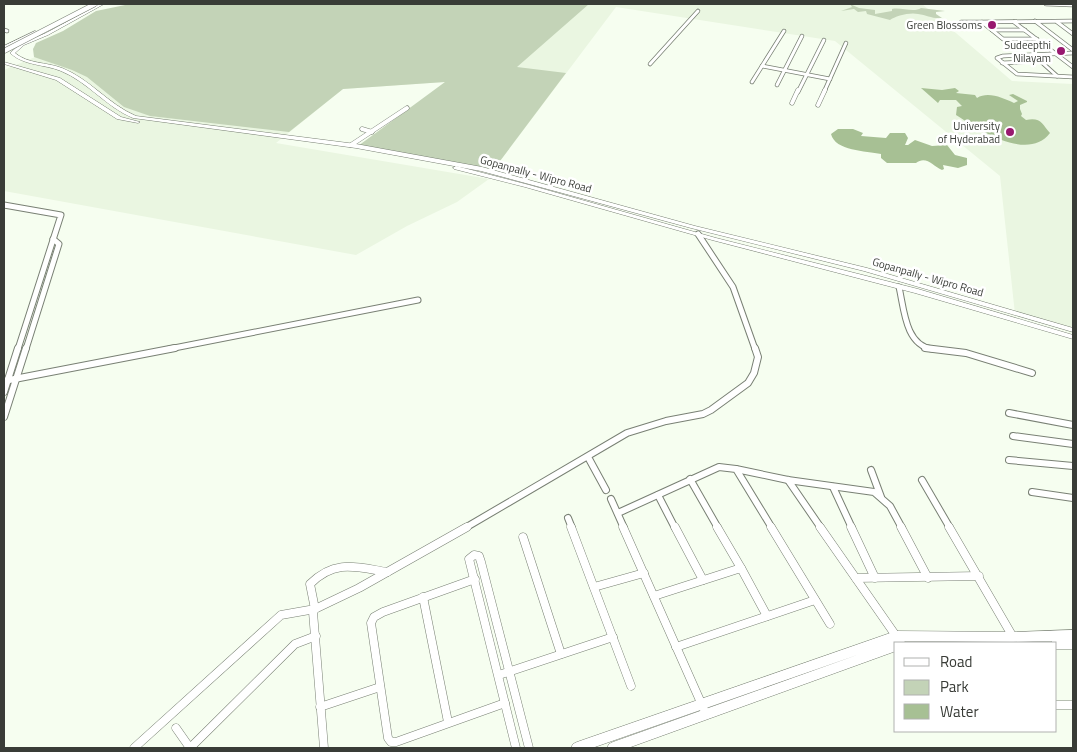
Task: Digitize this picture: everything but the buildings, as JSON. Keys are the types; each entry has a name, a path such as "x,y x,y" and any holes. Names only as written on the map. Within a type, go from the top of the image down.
{"main road":[{"path":"4,47 94,4"},
{"path":"4,52 94,4"},
{"path":"4,52 47,34 102,4"},
{"path":"18,58 12,53 22,45"},
{"name":"Gopanpally - Wipro Road","path":"4,52 18,58 62,69 80,79 125,114 147,120 468,169 698,234 916,291 1073,337"},
{"name":"Gopanpally - Wipro Road","path":"4,61 55,72 78,85 84,93"},
{"name":"Gopanpally - Wipro Road","path":"4,61 58,79 84,93 120,118 144,124 186,126 351,146 530,181 694,227 865,269 1073,330"},
{"path":"914,283 916,291"},
{"path":"897,642 1073,635"},
{"path":"576,748 704,709 894,643"},
{"path":"1057,644 1073,644"},
{"path":"613,748 704,709"}],"street":[{"path":"1047,4 1073,5"},
{"path":"650,64 698,11"},
{"path":"1056,21 1073,34"},
{"path":"961,22 1073,21"},
{"path":"982,22 1003,39 1037,39"},
{"path":"1014,22 1072,65"},
{"path":"1035,22 1073,51"},
{"path":"992,30 1024,30"},
{"path":"752,82 784,32"},
{"path":"777,85 802,36"},
{"path":"792,103 824,40"},
{"path":"818,105 846,43"},
{"path":"1073,51 1056,54 998,56 1002,63 1017,74 1073,78"},
{"path":"1033,54 1058,76"},
{"path":"1002,63 1039,61"},
{"path":"762,66 830,79"},
{"path":"351,146 407,108"},
{"path":"362,129 372,132"},
{"path":"4,205 61,215 4,392"},
{"path":"134,748 281,615 315,609 386,572 627,433 666,421 703,414 748,383 754,373 758,357 740,302 722,268 698,234"},
{"path":"4,417 58,244 53,239"},
{"path":"899,287 911,335 917,342 932,349 974,355 1032,373"},
{"path":"6,381 418,300"},
{"path":"1009,413 1073,424"},
{"path":"1013,436 1073,444"},
{"path":"588,457 606,490"},
{"path":"1009,460 1073,466"},
{"path":"618,513 719,467 788,480 874,492 890,506 928,578"},
{"path":"736,469 830,624"},
{"path":"871,470 881,497"},
{"path":"690,479 767,616"},
{"path":"788,480 856,578 897,642"},
{"path":"922,480 1013,637"},
{"path":"833,487 875,578"},
{"path":"1032,492 1073,498"},
{"path":"658,495 704,580"},
{"path":"611,499 704,709"},
{"path":"568,518 631,686"},
{"path":"523,537 561,654"},
{"path":"516,748 469,559 472,556 477,555 484,570 529,748"},
{"path":"324,748 313,612 315,609 310,584 326,569 338,565 386,572"},
{"path":"654,596 741,568"},
{"path":"594,587 644,573"},
{"path":"856,578 979,576"},
{"path":"475,579 383,612 372,620 388,738 391,742 396,742 505,703"},
{"path":"423,597 448,722"},
{"path":"676,647 815,600"},
{"path":"176,728 190,748 295,644 316,636"},
{"path":"498,675 613,637"},
{"path":"320,707 380,687"},
{"path":"1057,703 1073,705"}],"shaded area":[{"path":"162,4 922,4 1012,81 1073,84 1073,333 1015,314 1000,176 835,41 616,7 494,169 444,82 343,89 276,143 489,179 457,202 407,226 356,255 4,191 4,70"}],"green space":[{"path":"130,4 589,4 517,67 566,73 494,169 358,146 445,82 343,89 289,132 150,116 124,107 87,77 34,57 33,49 36,43 63,31 96,11"},
{"path":"850,4 859,8 875,10 875,14 892,11 892,9 915,10 921,8 945,11 936,12 942,18 911,14 890,20 867,14 866,11 858,12 854,9 841,11 852,7"}],"water":[{"path":"921,88 942,90 955,88 959,91 956,93 975,95 977,98 986,95 996,96 1014,103 1018,101 1009,95 1013,94 1027,101 1020,105 1021,116 1026,120 1038,120 1050,133 1041,141 1029,145 1003,140 990,135 956,115 957,107 962,106 956,100 940,100 938,103"},
{"path":"838,129 853,129 863,133 861,136 886,138 890,133 905,133 908,138 905,145 915,140 932,146 947,145 955,155 967,158 967,165 958,168 943,165 944,169 942,170 923,160 916,163 887,163 881,158 881,154 852,149 838,144 831,134"}],"place":[{"name":"Green Blossoms","path":"992,25"},
{"name":"Sudeepthi Nilayam","path":"1061,51"},
{"name":"University of Hyderabad","path":"1010,132"}]}
